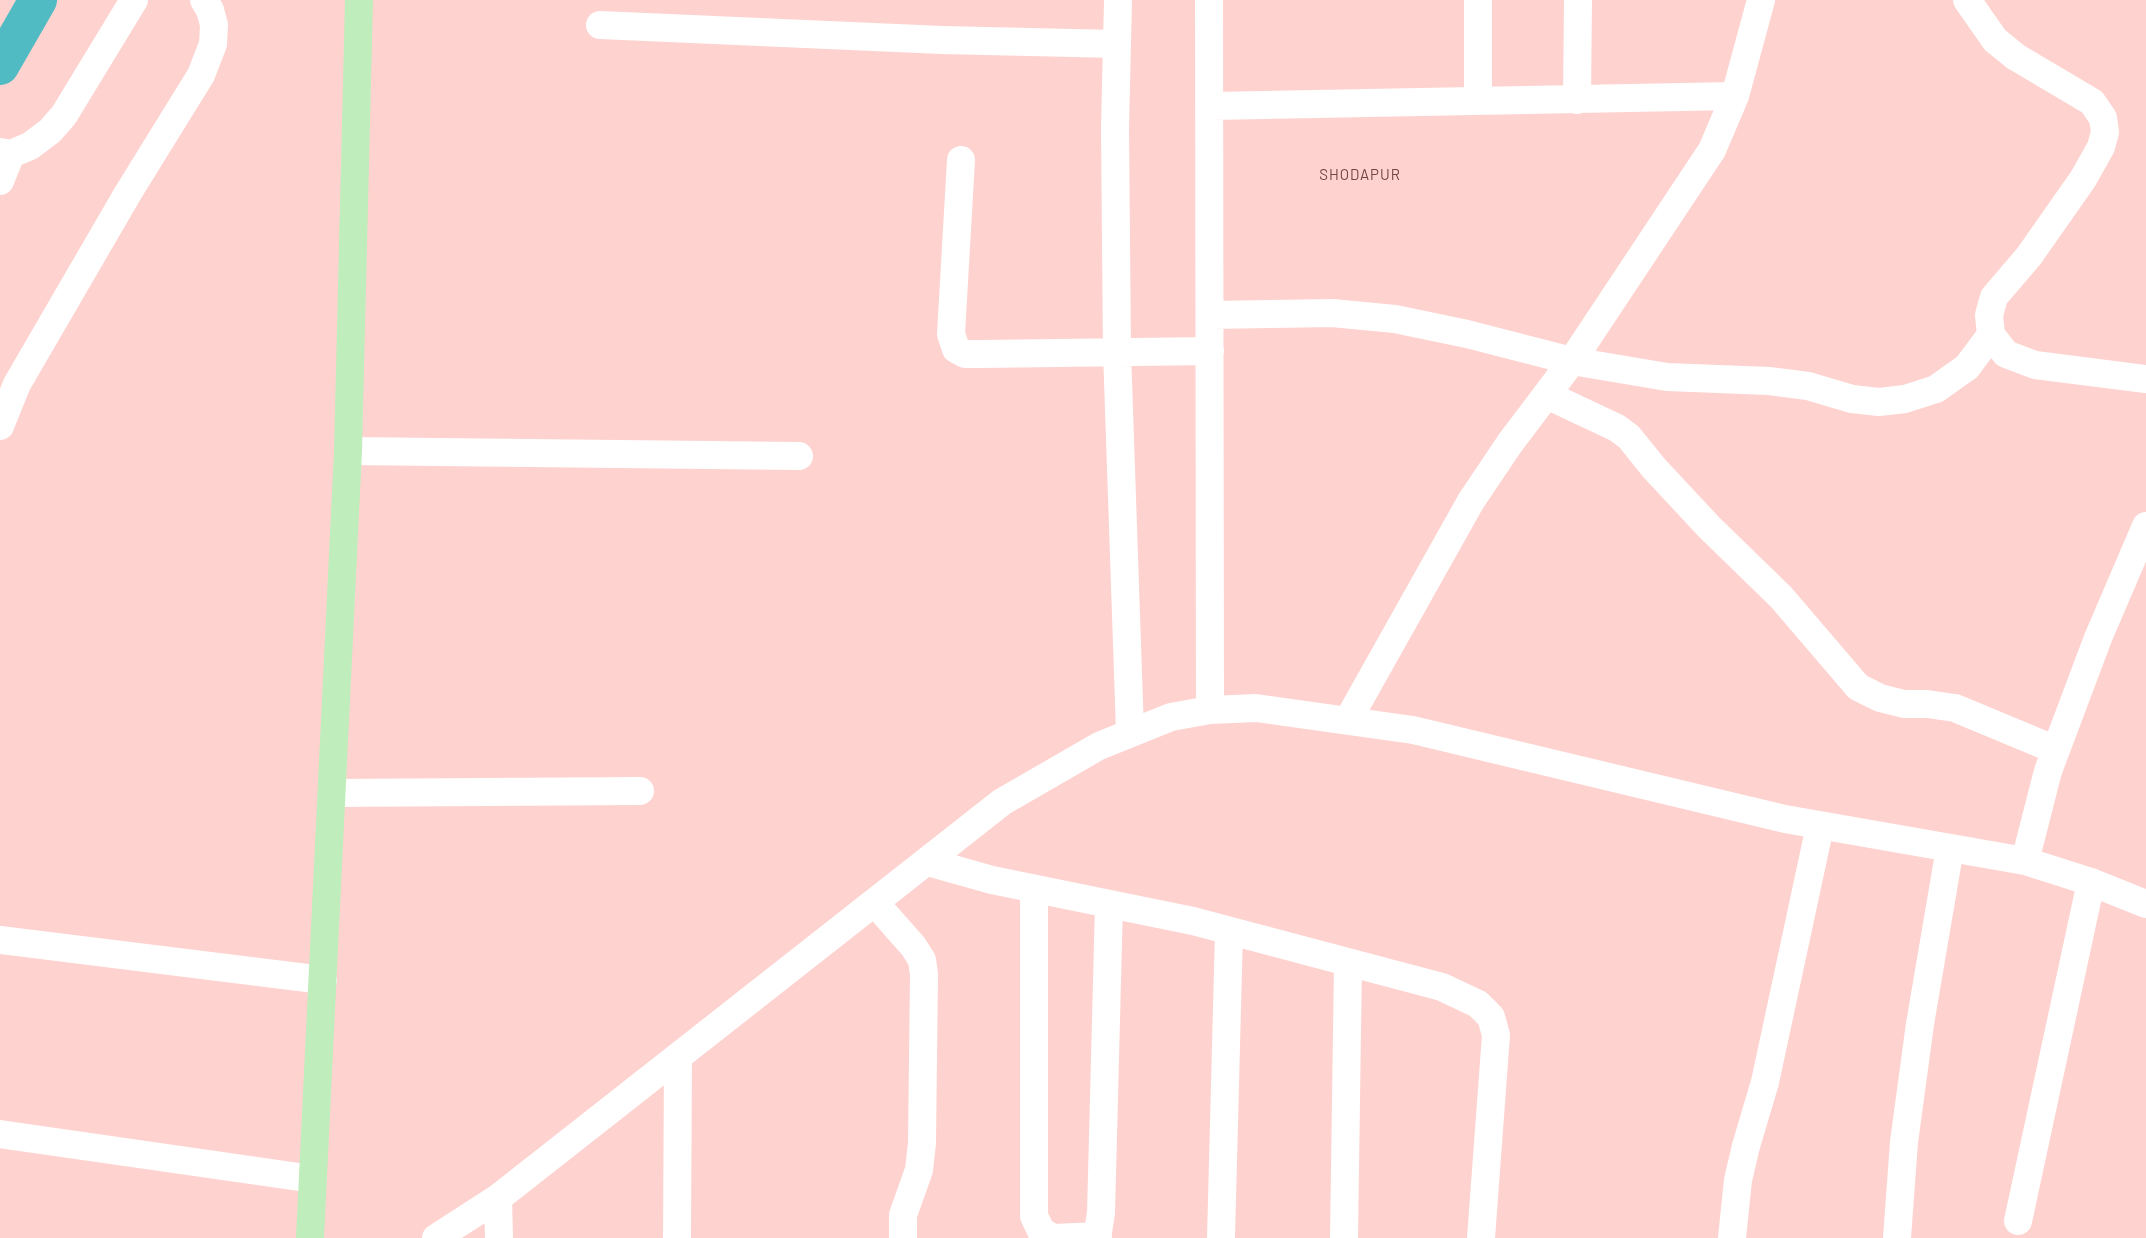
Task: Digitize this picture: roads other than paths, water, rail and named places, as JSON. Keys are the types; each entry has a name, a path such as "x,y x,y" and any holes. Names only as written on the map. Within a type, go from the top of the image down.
{"main road":[{"path":"310,1238 348,451 359,0"}],"street":[{"path":"0,181 5,153 30,146 50,131 59,120 134,0"},
{"path":"0,426 17,384 128,193 201,75 213,44 214,25 210,10 204,0"},
{"path":"1118,0 1114,129 1117,351 1130,732"},
{"path":"1209,0 1211,106 1210,710"},
{"path":"1478,0 1478,101"},
{"path":"1576,100 1578,0"},
{"path":"1348,720 1472,501 1510,443 1572,361 1712,150 1735,96 1761,0"},
{"path":"1968,0 1995,40 2016,57 2092,102 2103,118 2104,132 2101,147 2083,179 2029,256 1994,297 1989,315 1991,334 2006,354 2035,365 2146,379"},
{"path":"600,25 950,40 1117,44"},
{"path":"1211,106 1735,96"},
{"path":"961,160 951,334 956,349 965,354 1210,351"},
{"path":"1210,315 1332,313 1395,319 1467,334 1572,361 1667,377 1769,381 1808,386 1852,399 1879,402 1905,399 1936,389 1967,367 1991,334"},
{"path":"1546,395 1617,428 1630,437 1654,468 1708,527 1781,597 1858,686 1880,698 1904,704 1927,704 1955,708 2056,750"},
{"path":"348,451 799,456"},
{"path":"2025,861 2048,771 2098,638 2146,526"},
{"path":"436,1238 498,1198 1002,802 1099,746 1171,717 1210,710 1256,708 1413,730 1820,826 2025,861 2091,882 2146,904"},
{"path":"332,793 640,791"},
{"path":"1732,1238 1738,1180 1765,1082 1820,826"},
{"path":"1897,1238 1909,1103 1920,1024 1950,848"},
{"path":"928,862 992,880 1193,921 1442,987 1478,1004 1491,1016 1496,1035 1481,1238"},
{"path":"2018,1221 2091,882"},
{"path":"1034,889 1034,1216 1041,1230 1053,1238 1097,1237 1102,1204 1109,904"},
{"path":"875,902 913,946 922,960 924,974 922,1143 919,1170 906,1200 903,1215 903,1238"},
{"path":"1221,1238 1229,931"},
{"path":"0,940 323,980"},
{"path":"1344,1238 1348,963"},
{"path":"677,1238 678,1057"},
{"path":"0,1134 313,1179"},
{"path":"498,1198 499,1238"}],"waterway":[{"path":"0,66 38,0"}],"district":[{"name":"SHODAPUR","path":"1360,175"}]}
